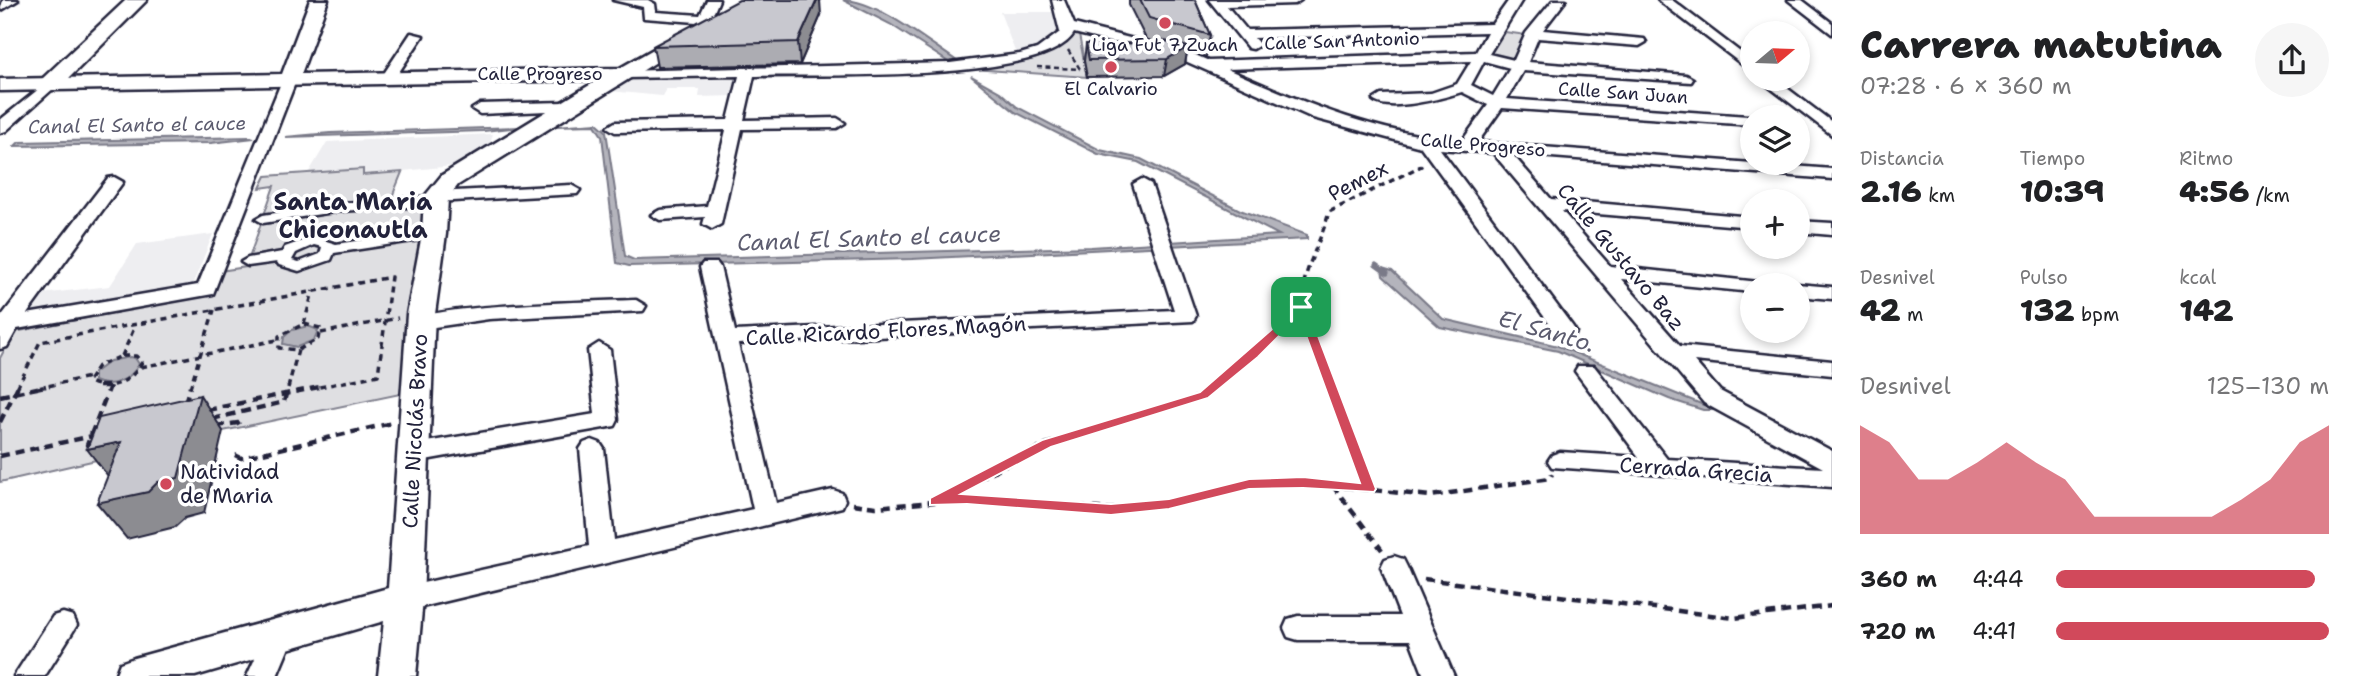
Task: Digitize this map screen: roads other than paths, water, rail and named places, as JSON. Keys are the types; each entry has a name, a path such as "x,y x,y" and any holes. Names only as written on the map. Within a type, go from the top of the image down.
{"main road":[{"path":"50,84 137,0"}],"street":[{"path":"0,7 12,0"},
{"path":"5,324 212,295 319,0"},
{"path":"619,0 649,4 649,15 702,25"},
{"path":"702,25 713,0"},
{"path":"1058,0 1064,34"},
{"path":"1216,1 1295,0"},
{"path":"1381,100 1433,97 1463,87 1496,28 1516,0"},
{"path":"1468,144 1487,120 1518,66 1533,33 1560,0"},
{"path":"1664,0 1740,59"},
{"path":"1794,0 1832,30"},
{"path":"1216,1 1268,63"},
{"path":"437,196 566,107 625,74 702,25 726,18"},
{"path":"1244,34 1496,28"},
{"path":"1533,33 1639,42"},
{"name":"Calle Progreso","path":"0,85 390,75 747,73 950,67 1021,58 1042,52 1064,34 1167,52 1205,65 1319,115 1433,150 1468,144 1832,174"},
{"path":"390,75 416,36"},
{"name":"Calle San Antonio","path":"1205,65 1480,56 1518,66 1686,79"},
{"path":"1342,60 1356,76"},
{"path":"660,215 713,217 747,73"},
{"path":"0,128 50,84"},
{"path":"1463,87 1495,103"},
{"path":"1782,91 1832,130"},
{"name":"Calle San Juan","path":"1495,103 1740,120"},
{"path":"480,109 566,107"},
{"path":"615,127 837,123"},
{"name":"Calle Gustavo Baz","path":"1496,146 1712,397 1832,462"},
{"path":"1433,150 1566,332"},
{"path":"0,342 5,324 114,182"},
{"name":"Calle Ricardo Flores Magón","path":"767,517 727,338 1186,316 1142,184"},
{"path":"263,219 437,196 571,190"},
{"name":"Calle Nicolás Bravo","path":"397,676 405,599 421,318 437,196"},
{"path":"1546,204 1740,221"},
{"path":"1810,227 1832,229"},
{"path":"285,256 287,264 306,266 321,261 332,249 434,234"},
{"path":"248,262 285,256 297,246 313,241 327,242 332,249"},
{"path":"710,267 727,338"},
{"path":"1603,271 1740,285"},
{"path":"1810,291 1832,293"},
{"path":"421,318 636,306"},
{"path":"414,453 607,420 599,350"},
{"path":"1671,352 1832,369"},
{"path":"1586,371 1661,468"},
{"path":"592,449 603,554"},
{"name":"Cerrada Grecia","path":"1560,461 1832,478"},
{"path":"134,676 405,599 833,500"},
{"path":"1394,566 1438,676"},
{"path":"29,676 63,625"},
{"path":"1298,628 1419,628"},
{"path":"262,676 281,633"}],"waterway":[{"name":"El Santo.","path":"1376,265 1387,273"}],"place":[{"name":"Liga Fut 7 Zuach","path":"1165,23"},
{"name":"El Calvario","path":"1111,67"},
{"name":"Natividad de Maria","path":"166,484"}],"district":[{"name":"Santa Maria Chiconautla","path":"353,216"}],"water label":[{"name":"Canal El Santo el cauce","path":"137,125"},
{"name":"Canal El Santo el cauce","path":"869,238"}]}
